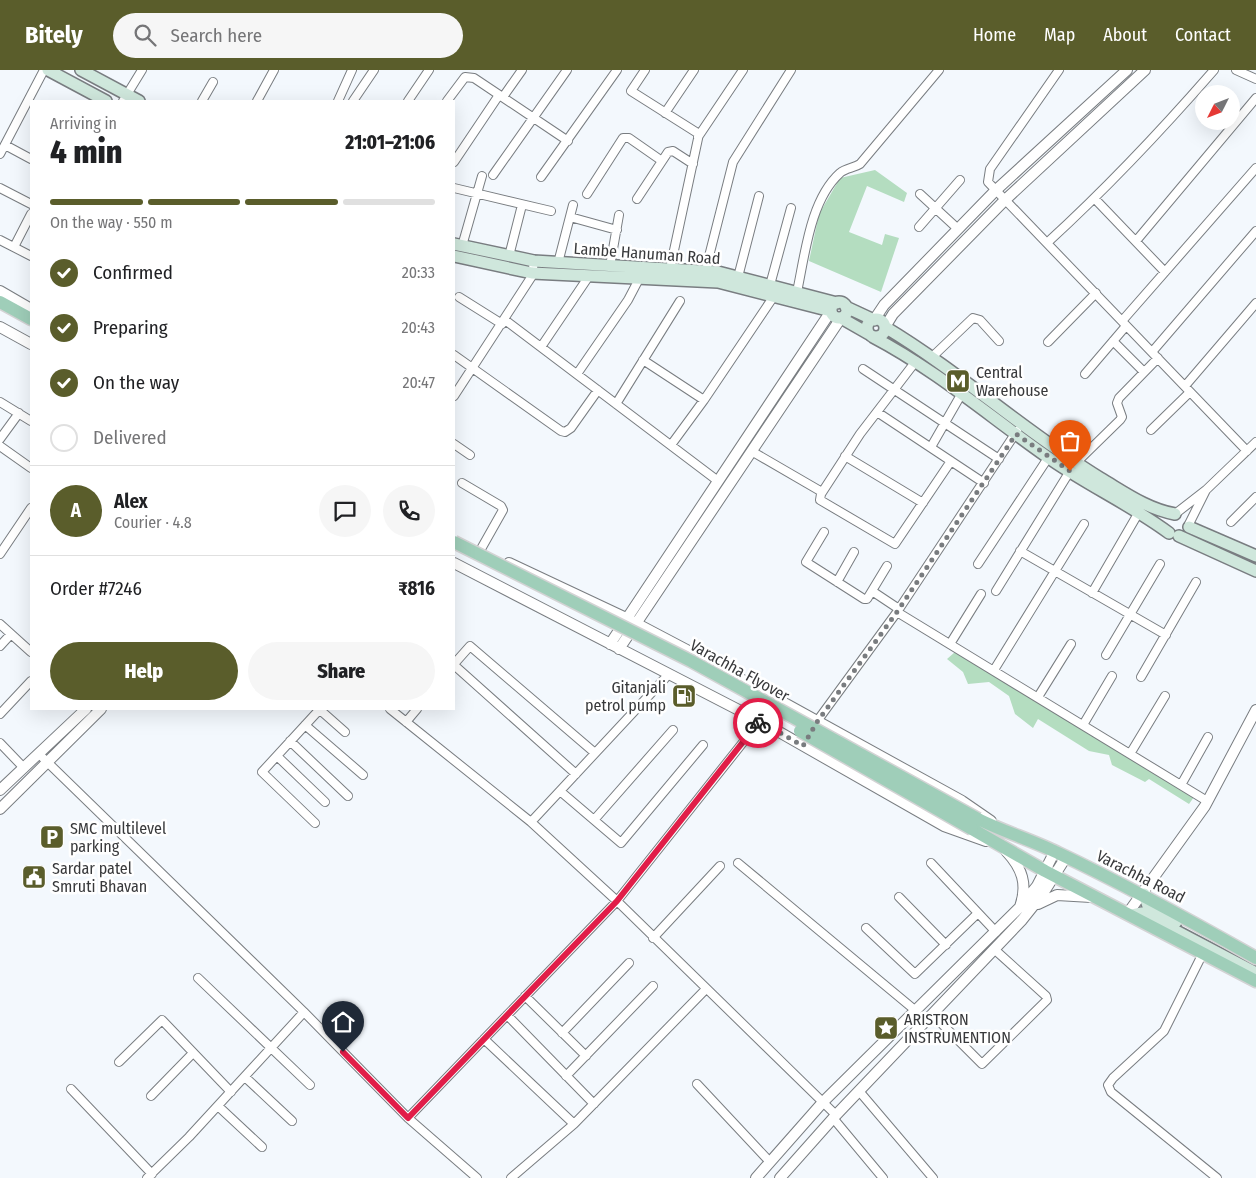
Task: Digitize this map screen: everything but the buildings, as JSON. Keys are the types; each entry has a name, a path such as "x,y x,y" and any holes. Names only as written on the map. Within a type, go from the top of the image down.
{"main road":[{"path":"48,70 92,98"},
{"path":"81,70 125,98"},
{"name":"Lambe Hanuman Road","path":"458,245 534,261 670,269 738,277 839,310"},
{"name":"Lambe Hanuman Road","path":"455,256 532,273 718,282 797,292 839,310"},
{"path":"0,302 30,318"},
{"path":"839,310 882,322 885,327 931,358 1050,453 1174,535 1256,571"},
{"path":"839,310 871,335 916,361 1019,430"},
{"path":"0,312 30,328"},
{"path":"871,335 867,325 874,320"},
{"path":"871,335 882,335 885,327"},
{"path":"1073,467 1148,506 1183,515 1189,525 1256,556"},
{"path":"1174,535 1166,522 1175,514"},
{"path":"1174,535 1185,533 1189,525"},
{"name":"Varachha Flyover","path":"455,543 691,661 975,824 999,845 1256,981"},
{"name":"Varachha Flyover","path":"455,552 705,676 975,824 1006,833"},
{"name":"Varachha Road","path":"1006,833 1061,854 1142,893 1256,958"},
{"path":"1142,893 1148,906 1256,967"},
{"path":"1130,914 1142,912 1256,973"}],"street":[{"path":"0,154 44,70"},
{"path":"125,98 142,70"},
{"path":"258,100 274,70"},
{"path":"338,100 352,70"},
{"path":"354,100 374,70"},
{"path":"409,100 429,70"},
{"path":"474,78 479,70"},
{"path":"455,161 522,70"},
{"path":"493,175 567,70"},
{"path":"541,177 617,70"},
{"path":"645,70 631,91 699,134 698,137"},
{"path":"665,113 694,70"},
{"path":"670,269 698,137 744,70"},
{"path":"705,272 733,162 791,70"},
{"path":"797,292 813,217 833,181 842,171 860,164 939,70"},
{"path":"1059,70 990,168 988,182 1048,242 1124,324 1247,451"},
{"path":"874,320 884,306 995,191 1128,70"},
{"path":"885,327 893,314 1004,200 1145,70"},
{"path":"1048,242 1096,199 1148,146 1214,70"},
{"path":"1236,70 1256,80"},
{"path":"448,100 465,77 474,78 568,141"},
{"path":"203,100 213,82"},
{"path":"1136,241 1256,98"},
{"path":"587,194 623,138 629,138 662,161"},
{"path":"4,145 30,158"},
{"path":"637,199 670,151 693,164"},
{"path":"1085,374 1166,272 1256,168"},
{"path":"458,245 482,176"},
{"path":"919,227 960,180"},
{"path":"0,188 30,203"},
{"path":"455,188 551,212"},
{"path":"920,194 958,229"},
{"path":"738,277 759,196"},
{"path":"1096,199 1166,272"},
{"path":"509,256 522,205"},
{"path":"558,263 573,205"},
{"path":"671,445 704,400 775,289 791,208"},
{"path":"610,266 619,215"},
{"path":"14,247 30,216"},
{"path":"570,217 617,230"},
{"path":"996,591 1073,467 1122,417 1117,403 1119,398 1144,372 1155,355 1256,232"},
{"path":"0,240 30,255"},
{"path":"455,394 504,322 532,273 534,261"},
{"path":"541,347 589,276"},
{"path":"577,374 628,300 639,279"},
{"path":"0,291 30,308"},
{"path":"1048,342 1096,293"},
{"path":"459,297 504,322 541,347 718,481"},
{"path":"616,404 680,301"},
{"path":"1151,430 1188,389 1256,303"},
{"path":"615,647 636,624 753,452 839,310"},
{"path":"615,647 626,618 718,481 839,310"},
{"path":"931,358 973,318 980,320 999,341"},
{"path":"0,327 30,343"},
{"path":"1113,341 1144,372"},
{"path":"455,356 565,432 571,428 598,390"},
{"path":"643,360 704,400"},
{"path":"916,361 845,456 820,497 822,502 892,544 897,543 951,461"},
{"path":"863,369 999,460"},
{"path":"931,447 962,393"},
{"path":"0,402 30,420"},
{"path":"877,412 984,483"},
{"path":"0,439 19,413"},
{"path":"803,746 817,722 898,610 1019,430"},
{"path":"1175,514 1206,490 1256,442"},
{"path":"455,445 470,456"},
{"path":"0,446 30,467"},
{"path":"753,452 822,492"},
{"path":"978,564 1050,453"},
{"path":"845,456 923,503"},
{"path":"462,483 501,506 503,510 481,549"},
{"path":"1189,525 1206,490"},
{"path":"1231,522 1256,497"},
{"path":"0,554 30,509"},
{"path":"1092,593 1140,512"},
{"path":"994,670 1084,524"},
{"path":"824,532 806,562 865,600 887,566"},
{"path":"455,536 626,618 962,801 1006,833"},
{"path":"1020,551 1166,635"},
{"path":"837,582 854,552"},
{"path":"455,564 760,721 944,826 999,845 1016,863 1023,877 1024,895 1020,907"},
{"path":"1106,655 1160,564"},
{"path":"1142,677 1196,582"},
{"path":"872,591 950,644 1207,801"},
{"path":"950,644 981,594"},
{"path":"0,624 30,651"},
{"path":"0,646 11,634"},
{"path":"1038,697 1071,644"},
{"path":"455,663 470,646 594,754"},
{"path":"455,665 576,774"},
{"path":"531,822 668,675"},
{"path":"1083,725 1112,676"},
{"path":"0,714 30,682"},
{"path":"1130,754 1165,696"},
{"path":"0,790 85,710"},
{"path":"0,809 100,710"},
{"path":"314,823 262,774 318,710"},
{"path":"320,710 345,732"},
{"path":"391,710 531,822 617,901 823,1102 883,1178"},
{"path":"406,722 416,710"},
{"path":"1130,914 1142,893 1207,801 1256,710"},
{"path":"408,1118 617,901 760,721"},
{"path":"305,725 363,775"},
{"path":"594,820 672,730"},
{"path":"1181,785 1208,737"},
{"path":"290,741 348,796"},
{"path":"0,743 24,768"},
{"path":"560,791 621,843 703,745"},
{"path":"39,754 304,1012 408,1118 477,1178"},
{"path":"277,756 326,802"},
{"path":"780,1178 834,1117 1033,908 1061,854"},
{"path":"738,863 916,1011"},
{"path":"931,863 996,932"},
{"path":"653,938 720,866"},
{"path":"756,1178 823,1102 996,932 1050,873"},
{"path":"1033,908 1057,895 1100,898"},
{"path":"899,898 946,945"},
{"path":"866,928 913,974 978,913"},
{"path":"932,1014 982,1064 1046,1000 1046,996 994,949"},
{"path":"1203,953 1164,1031 1113,1078 1108,1085 1111,1092 1217,1178"},
{"path":"562,1032 629,963"},
{"path":"198,978 310,1085"},
{"path":"566,1076 653,986"},
{"path":"511,1178 574,1124 706,989"},
{"path":"525,996 586,1056"},
{"path":"70,1089 149,1176 218,1106 304,1012"},
{"path":"507,1015 594,1104"},
{"path":"119,1062 161,1020 231,1092"},
{"path":"484,1040 574,1124"},
{"path":"151,1096 193,1052"},
{"path":"246,1076 292,1121"},
{"path":"696,1084 770,1162"},
{"path":"859,1091 933,1178"},
{"path":"218,1106 262,1147"}],"green space":[{"path":"875,170 907,193 904,202 867,186 849,232 882,245 885,234 899,238 881,292 809,261 819,214 840,178"},
{"path":"955,652 1194,797 1189,804 1149,779 1145,782 1112,765 1109,755 1089,751 1038,719 1033,728 1015,714 1009,696 989,682 968,684 963,672 947,659"}],"way so far":[{"path":"758,723 760,721 803,746 817,722 897,612 1016,434 1048,458 1070,471"}],"place":[{"name":"Central Warehouse","path":"958,381"},
{"name":"Gitanjali petrol pump","path":"684,696"},
{"name":"SMC multilevel parking","path":"52,837"},
{"name":"Sardar patel Smruti Bhavan","path":"34,877"},
{"name":"ARISTRON INSTRUMENTION","path":"886,1028"}],"route":[{"path":"343,1052 408,1118 617,901 758,723"}]}
